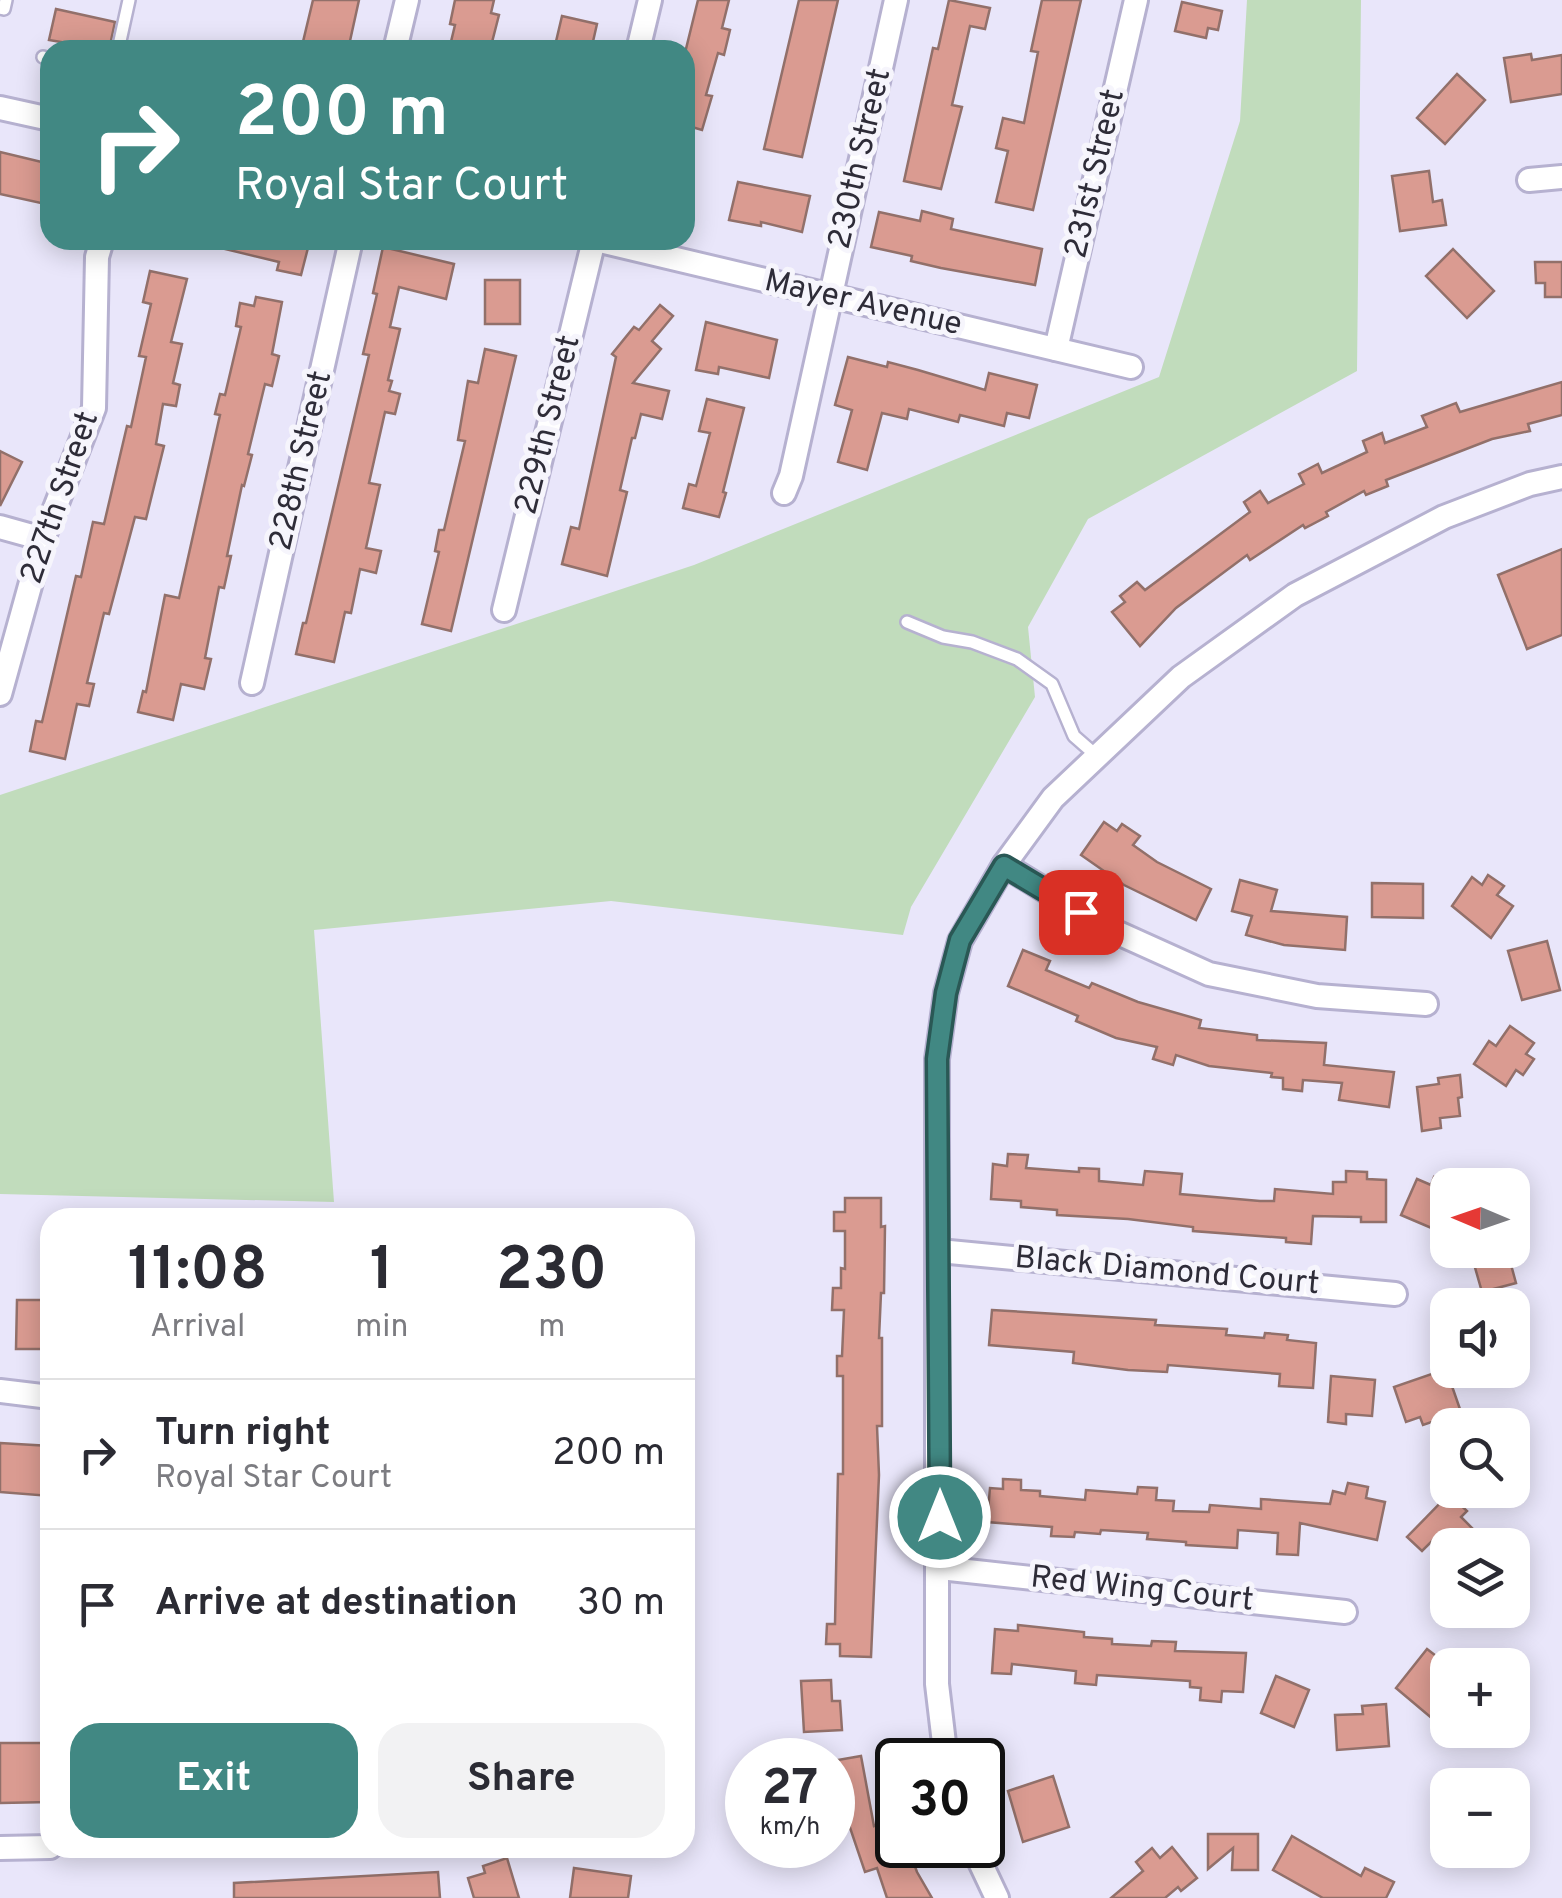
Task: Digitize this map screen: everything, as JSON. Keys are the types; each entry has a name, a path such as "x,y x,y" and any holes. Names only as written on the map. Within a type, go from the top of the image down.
{"street":[{"path":"397,40 407,0"},
{"path":"640,40 650,0"},
{"name":"230th Street","path":"784,493 791,476 896,0"},
{"name":"231st Street","path":"1056,348 1136,0"},
{"path":"0,108 40,117"},
{"path":"1528,180 1562,177"},
{"name":"227th Street","path":"0,694 43,539 94,408 100,250"},
{"name":"228th Street","path":"252,683 349,250"},
{"name":"229th Street","path":"504,610 593,250"},
{"name":"Mayer Avenue","path":"636,250 1131,367"},
{"path":"943,1738 937,1684 937,1059 946,993 960,940 1004,866 1053,798 1181,678 1295,594 1444,517 1530,484 1562,477"},
{"path":"0,526 43,539"},
{"path":"1004,866 1107,928 1209,974 1317,996 1426,1004"},
{"name":"Black Diamond Court","path":"939,1251 1395,1294"},
{"path":"0,1392 40,1396"},
{"name":"Red Wing Court","path":"940,1568 1345,1612"},
{"path":"0,1848 40,1847"},
{"path":"983,1868 997,1898"}],"lane":[{"path":"0,8 4,9 6,0"},
{"path":"120,40 129,0"},
{"path":"906,622 1016,659 1052,684 1074,736 1098,757"}],"green space":[{"path":"1247,0 1361,0 1357,371 1088,519 1028,627 1035,697 911,907 903,935 611,901 314,930 334,1202 0,1194 0,795 694,565 1159,377 1240,121"}],"building":[{"path":"313,0 359,0 350,40 303,40"},
{"path":"455,0 494,0 491,13 499,15 493,40 451,40 455,25 450,24"},
{"path":"698,0 729,0 722,28 730,30 724,55 718,53 706,95 712,96 702,130 695,128 695,40 688,40"},
{"path":"799,0 838,0 802,157 764,149"},
{"path":"949,0 990,8 985,29 970,26 952,105 962,107 941,189 904,181 933,48 938,49"},
{"path":"1042,0 1081,0 1033,210 996,202 1008,151 996,148 1003,118 1024,123 1038,52 1031,51"},
{"path":"1182,2 1222,11 1218,30 1208,28 1206,38 1175,31"},
{"path":"56,9 115,22 111,40 49,40"},
{"path":"562,16 597,24 593,40 556,40"},
{"path":"1531,54 1532,60 1562,55 1562,94 1511,102 1504,58"},
{"path":"1457,74 1485,100 1445,144 1417,118"},
{"path":"0,152 40,162 40,203 0,194"},
{"path":"1429,171 1433,202 1442,200 1446,225 1400,231 1392,176"},
{"path":"738,182 810,196 802,232 761,222 761,226 729,220"},
{"path":"922,211 953,219 951,229 1042,249 1035,285 941,268 911,261 912,256 871,247 879,212 920,221"},
{"path":"1453,249 1494,291 1467,318 1426,276"},
{"path":"229,250 307,250 301,275 277,270 279,262"},
{"path":"382,250 454,264 446,299 399,287 390,327 400,329 388,380 392,381 389,391 400,394 395,414 385,412 369,483 380,485 366,548 381,551 376,573 360,569 351,613 345,612 334,662 296,654 369,355 363,354 377,294 373,293"},
{"path":"1535,262 1562,262 1562,297 1545,297 1545,283 1536,283"},
{"path":"150,271 187,279 171,342 182,344 173,383 180,385 176,406 163,404 156,444 164,446 146,519 135,517 109,614 104,613 87,683 94,684 89,706 77,704 65,759 30,751 36,721 42,722 76,576 81,577 93,522 104,524 127,426 131,427 146,357 139,356 151,304 143,302"},
{"path":"485,280 520,280 520,324 485,324"},
{"path":"256,297 282,302 272,354 279,356 272,386 265,384 248,454 252,455 227,556 231,556 224,588 219,587 205,658 211,659 204,689 181,684 173,720 138,712 143,691 146,692 165,595 179,598 220,415 215,414 220,394 225,395 241,327 236,326 240,303 254,306"},
{"path":"660,305 673,316 652,341 661,349 633,383 669,391 662,419 641,414 632,438 620,490 627,492 607,576 562,564 571,527 579,529 616,357 612,354 634,327 639,330"},
{"path":"706,322 777,340 769,378 719,367 718,374 696,370"},
{"path":"485,349 516,356 451,631 422,624 439,552 435,551 439,530 444,530 465,441 458,440 468,381 478,383"},
{"path":"848,357 887,367 888,362 985,390 989,373 1037,385 1029,418 1007,413 1004,426 960,415 958,422 909,409 907,419 882,413 867,470 838,462 852,410 835,405"},
{"path":"1562,382 1562,415 1528,424 1530,431 1492,439 1386,480 1388,486 1366,495 1364,491 1250,560 1247,555 1176,608 1140,646 1112,612 1125,602 1120,596 1137,582 1145,590 1250,512 1244,502 1260,491 1268,503 1304,484 1299,474 1318,464 1322,473 1367,452 1363,441 1382,433 1385,443 1427,427 1422,416 1456,403 1460,412"},
{"path":"707,399 744,408 719,517 683,508 689,484 696,486 710,433 699,431"},
{"path":"0,451 22,462 0,506"},
{"path":"1562,549 1562,635 1527,649 1498,575"},
{"path":"1104,822 1117,831 1122,824 1140,836 1133,845 1157,862 1211,889 1196,920 1124,885 1081,855"},
{"path":"1488,875 1504,886 1497,895 1513,906 1491,938 1452,906 1472,877 1482,885"},
{"path":"1240,880 1277,890 1271,911 1347,917 1345,950 1284,945 1246,935 1252,916 1232,911"},
{"path":"1372,883 1423,884 1423,918 1372,917"},
{"path":"1547,941 1560,990 1522,1000 1508,951"},
{"path":"1023,950 1050,961 1046,970 1089,988 1092,983 1138,1002 1201,1020 1199,1028 1257,1035 1257,1040 1326,1043 1324,1065 1394,1072 1389,1107 1339,1100 1342,1083 1303,1080 1302,1091 1283,1089 1283,1078 1271,1077 1272,1073 1209,1066 1176,1055 1173,1065 1153,1059 1157,1047 1116,1038 1076,1021 1078,1016 1008,986"},
{"path":"1510,1026 1534,1043 1526,1054 1534,1059 1523,1075 1516,1070 1506,1086 1474,1064 1489,1041 1496,1046"},
{"path":"1460,1075 1460,1116 1440,1118 1441,1128 1422,1131 1417,1087 1439,1084 1438,1078"},
{"path":"1008,1154 1028,1155 1026,1168 1079,1172 1079,1168 1099,1169 1099,1181 1143,1185 1145,1171 1182,1174 1180,1194 1260,1201 1274,1201 1275,1189 1333,1194 1333,1182 1346,1182 1346,1171 1367,1172 1367,1179 1386,1180 1386,1222 1313,1216 1311,1244 1286,1242 1286,1238 1193,1231 1193,1227 1128,1219 1057,1215 1057,1210 1021,1207 1021,1201 991,1199 993,1164 1007,1166"},
{"path":"1417,1179 1430,1185 1430,1227 1401,1215"},
{"path":"845,1198 881,1198 881,1227 885,1226 879,1338 882,1426 877,1426 879,1475 871,1657 840,1656 840,1644 826,1644 827,1624 835,1624 838,1474 843,1474 843,1376 837,1376 837,1356 842,1356 844,1310 832,1310 833,1288 841,1288 841,1268 845,1269 845,1231 834,1231 834,1212 845,1212"},
{"path":"1475,1268 1512,1268 1516,1283 1481,1288"},
{"path":"17,1300 40,1300 40,1349 16,1349"},
{"path":"992,1310 1156,1320 1155,1325 1227,1329 1226,1335 1288,1335 1287,1340 1316,1343 1313,1388 1279,1386 1280,1374 1168,1365 1167,1372 1128,1370 1073,1363 1074,1352 989,1345"},
{"path":"1430,1375 1430,1388 1453,1388 1460,1408 1430,1408 1430,1423 1423,1425 1420,1417 1406,1422 1394,1387"},
{"path":"1331,1376 1375,1380 1372,1416 1346,1414 1346,1424 1328,1422"},
{"path":"0,1443 40,1445 40,1495 0,1492"},
{"path":"1003,1479 1021,1480 1021,1490 1040,1491 1040,1496 1085,1500 1086,1490 1137,1494 1138,1487 1157,1488 1156,1500 1174,1501 1173,1511 1209,1512 1210,1505 1261,1509 1261,1499 1330,1504 1333,1491 1345,1494 1348,1483 1368,1487 1366,1498 1385,1502 1377,1540 1300,1523 1298,1555 1277,1554 1278,1533 1238,1530 1237,1548 1147,1539 1148,1533 1101,1530 1100,1534 1075,1532 1074,1537 1051,1536 1052,1527 987,1522 990,1488 1003,1489"},
{"path":"1435,1508 1464,1508 1467,1511 1461,1517 1472,1528 1430,1528 1430,1543 1422,1551 1407,1537"},
{"path":"1018,1625 1084,1632 1084,1637 1112,1639 1112,1644 1151,1646 1152,1641 1176,1642 1175,1651 1246,1653 1243,1692 1222,1691 1221,1702 1200,1700 1201,1688 1190,1687 1190,1681 1097,1675 1096,1685 1075,1683 1076,1671 1012,1664 1011,1674 992,1673 995,1629 1018,1631"},
{"path":"1427,1649 1430,1651 1430,1717 1396,1688"},
{"path":"1276,1676 1309,1690 1294,1727 1261,1713"},
{"path":"831,1680 832,1701 840,1701 842,1730 804,1732 801,1681"},
{"path":"1386,1704 1389,1746 1337,1750 1335,1715 1363,1714 1362,1706"},
{"path":"0,1743 40,1743 40,1802 0,1803"},
{"path":"861,1756 875,1826 877,1868 865,1872 855,1842 855,1757"},
{"path":"1053,1776 1069,1827 1023,1842 1008,1791"},
{"path":"1208,1834 1258,1834 1258,1870 1232,1870 1233,1848 1208,1869"},
{"path":"1292,1836 1361,1876 1365,1868 1394,1882 1386,1898 1323,1898 1273,1870"},
{"path":"1172,1847 1197,1878 1165,1898 1111,1898 1143,1871 1136,1862 1152,1848 1160,1858"},
{"path":"507,1858 519,1898 474,1898 468,1878 485,1873 483,1866"},
{"path":"574,1868 631,1876 628,1898 570,1898"},
{"path":"877,1868 916,1868 932,1898 887,1898"},
{"path":"438,1872 440,1898 234,1898 234,1883"}],"route":[{"path":"940,1517 937,1059 946,993 960,940 1004,866 1081,912"}]}
